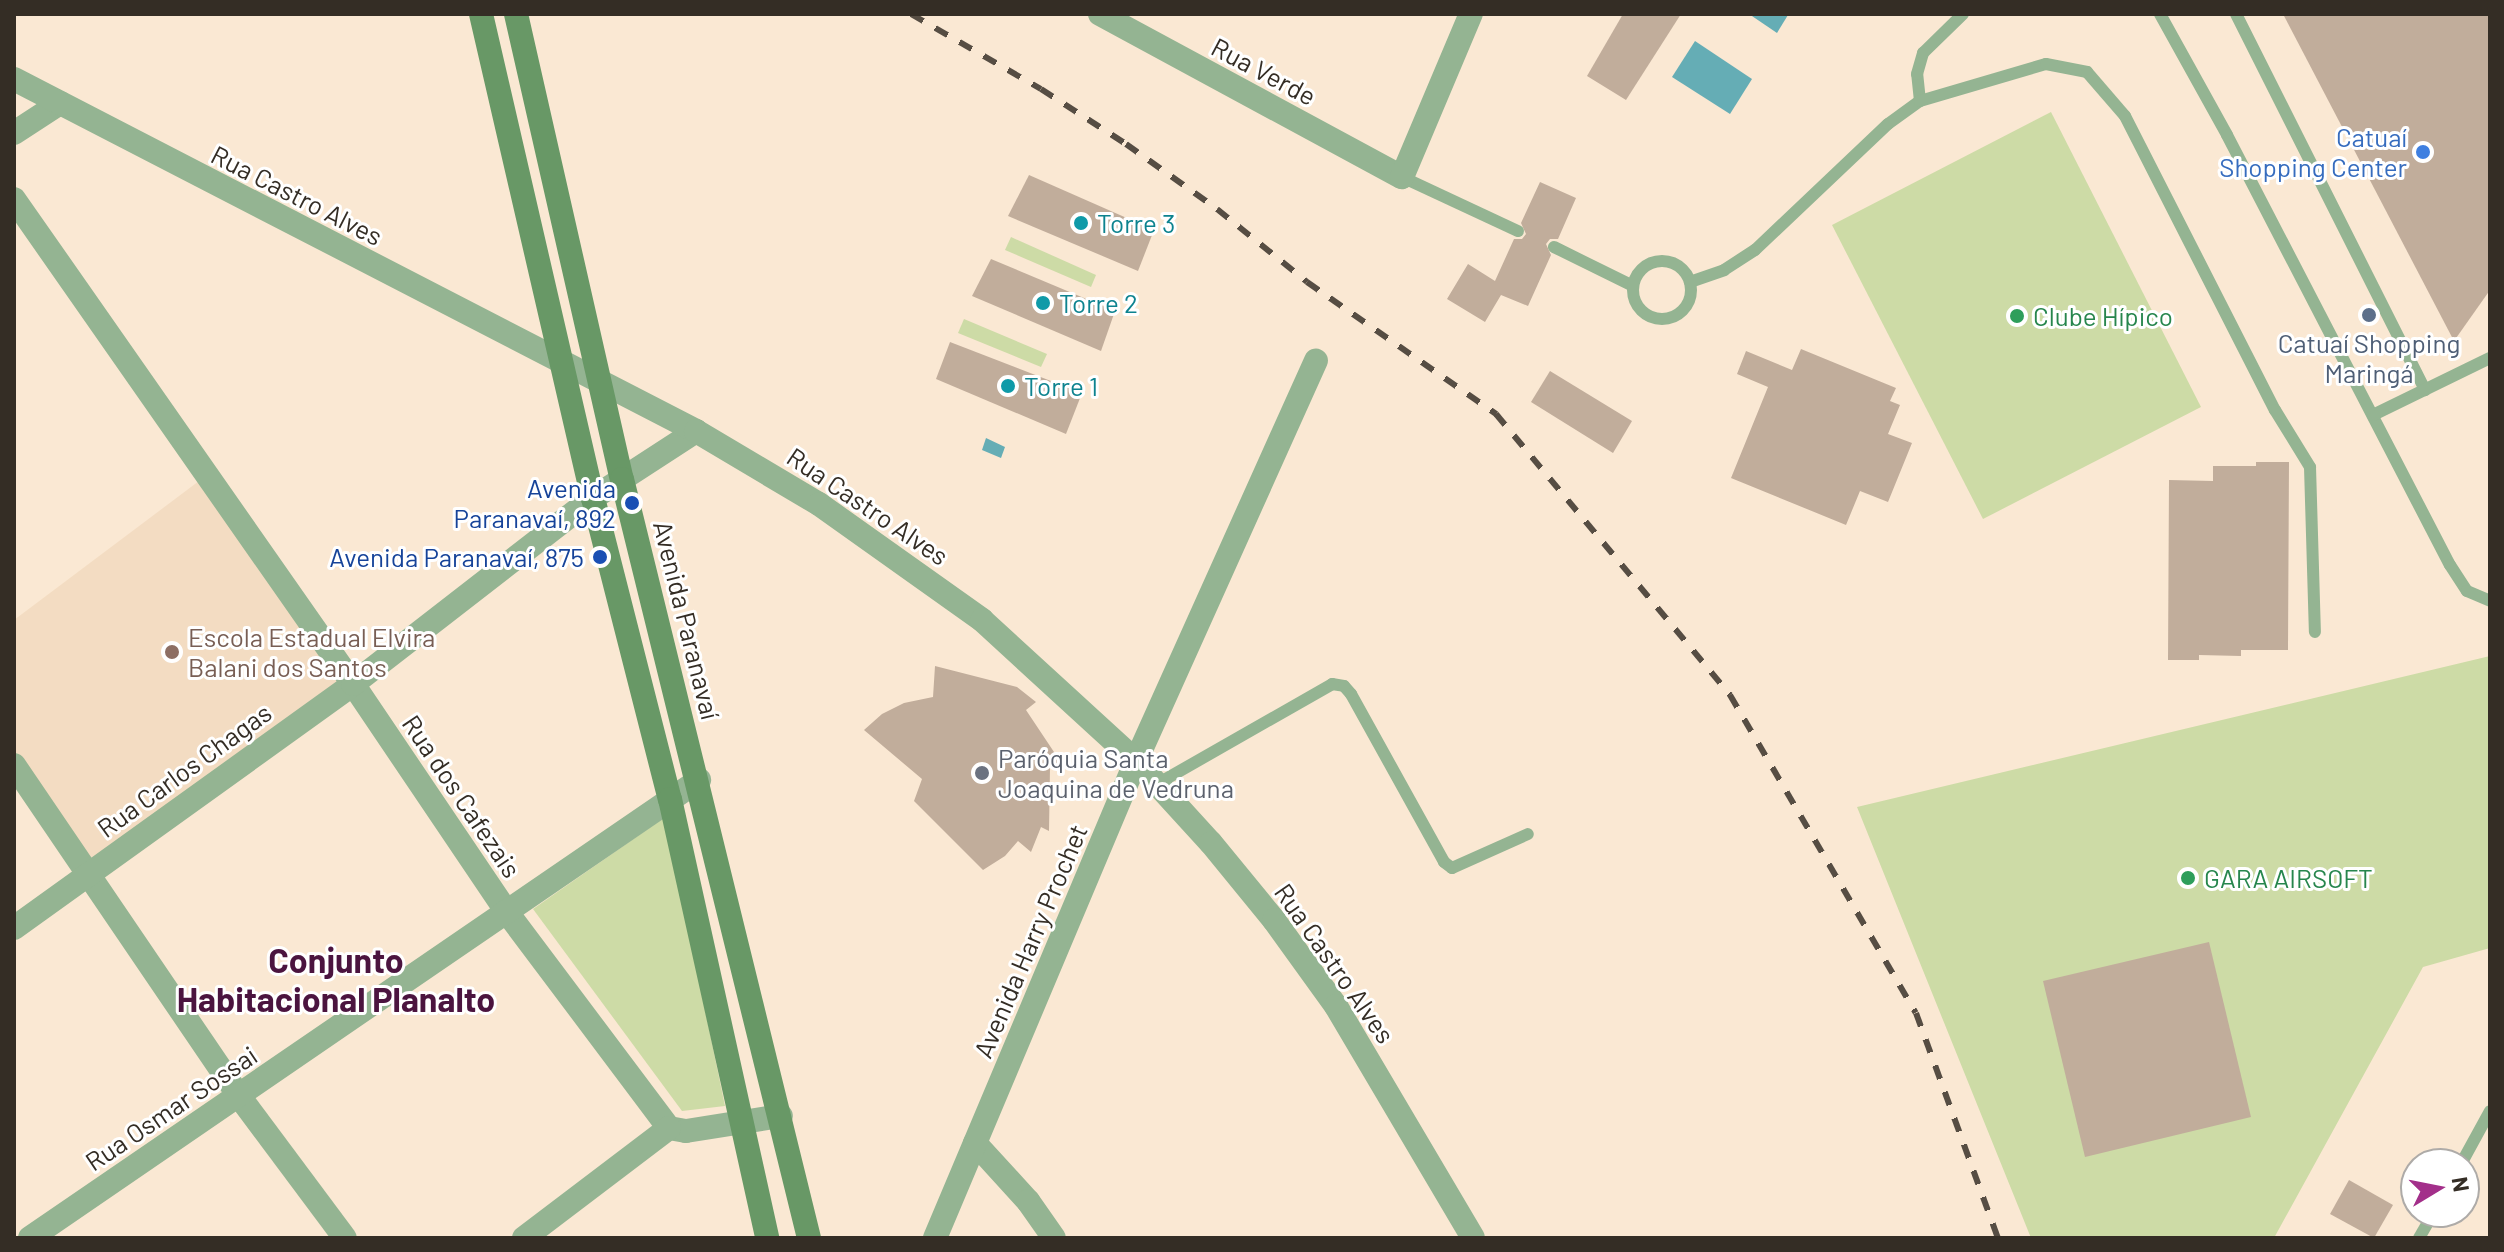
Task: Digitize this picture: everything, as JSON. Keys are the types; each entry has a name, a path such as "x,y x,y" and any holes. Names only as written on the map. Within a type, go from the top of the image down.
{"main road":[{"path":"481,14 593,498 670,799 767,1238"},
{"name":"Avenida Paranavaí","path":"516,14 598,379 699,780 809,1238"}],"street":[{"name":"Rua Verde","path":"1100,14 1402,177"},
{"path":"1402,177 1471,14"},
{"name":"Rua Castro Alves","path":"14,79 696,431 819,504 982,620 1136,761 1256,898 1336,1006 1473,1238"},
{"path":"14,133 60,103"},
{"name":"Rua dos Cafezais","path":"14,199 353,684 506,911 669,1128"},
{"name":"Avenida Harry Prochet","path":"935,1238 1136,761 1316,361"},
{"name":"Rua Carlos Chagas","path":"14,928 353,684 593,498 696,431"},
{"path":"14,765 90,872 239,1096 345,1238"},
{"name":"Rua Osmar Sossai","path":"30,1238 699,780"},
{"path":"524,1238 669,1128 686,1131 742,1125 781,1116"},
{"path":"975,1143 1028,1201 1054,1238"}],"lane":[{"path":"1920,101 1917,74 1923,53 1963,14"},
{"path":"2160,14 2450,565 2467,591 2490,601"},
{"path":"2236,14 2425,390"},
{"path":"1690,282 1724,270 1755,250 1888,124 1920,101 2046,64 2087,72 2125,116 2275,410 2310,467 2315,632"},
{"path":"1402,177 1518,231"},
{"path":"1554,247 1633,286"},
{"path":"1666,260 1685,272 1690,282 1687,304 1680,313 1658,319 1639,307 1633,286 1644,266 1666,260"},
{"path":"2373,415 2490,358"},
{"path":"1157,784 1332,684 1344,686 1351,694 1444,862 1452,868 1528,834"},
{"path":"2470,1148 2490,1111"}],"shaded area":[{"name":"Escola Estadual Elvira Balani dos Santos","path":"207,475 353,684 90,872 14,765 14,620"}],"green space":[{"name":"Clube Hípico","path":"2051,112 2201,407 1983,519 1832,225"},
{"path":"1011,237 1096,275 1091,287 1005,250"},
{"path":"964,319 1047,354 1041,367 958,333"},
{"name":"GARA AIRSOFT","path":"2490,656 2490,948 2423,967 2274,1238 2031,1238 1857,807"},
{"path":"665,817 725,1106 682,1111 533,909"}],"water":[{"path":"1749,14 1787,14 1788,15 1777,33"},
{"path":"1695,41 1752,79 1730,114 1672,77"},
{"path":"986,438 1005,447 1001,458 982,450"}],"building":[{"path":"1623,14 1681,14 1626,100 1587,76"},
{"name":"Catuaí Shopping Center","path":"2283,14 2490,14 2490,290 2454,341"},
{"name":"Torre 3","path":"1029,175 1154,230 1138,271 1008,216"},
{"path":"1540,182 1576,198 1558,239 1550,239 1546,244 1551,255 1528,306 1501,295 1485,322 1447,299 1468,264 1495,281 1514,239 1522,239 1526,234 1521,223"},
{"name":"Torre 2","path":"991,259 1115,311 1101,351 972,296"},
{"name":"Torre 1","path":"950,342 1082,393 1066,434 936,379"},
{"path":"1801,349 1896,388 1890,401 1900,405 1888,434 1912,443 1888,502 1860,491 1846,525 1731,478 1768,387 1737,374 1746,351 1792,370"},
{"path":"1550,371 1632,421 1613,453 1531,402"},
{"path":"2256,462 2289,462 2288,650 2241,650 2241,656 2199,655 2199,660 2168,660 2169,480 2213,481 2213,466 2256,466"},
{"name":"Paróquia Santa Joaquina de Vedruna","path":"935,666 1017,687 1036,702 1026,710 1062,764 1050,768 1049,831 1041,827 1031,852 1018,841 1005,856 983,870 914,801 922,779 864,730 882,714 904,703 933,697"},
{"path":"2209,942 2251,1117 2085,1157 2043,981"},
{"path":"2349,1180 2393,1205 2374,1238 2330,1214"}],"railway":[{"path":"911,14 1041,89 1126,144 1217,209 1307,282 1496,414 1730,695 1916,1013 1998,1238"}],"place":[{"name":"Catuaí Shopping Center","path":"2423,152"},
{"name":"Torre 3","path":"1081,223"},
{"name":"Torre 2","path":"1043,303"},
{"name":"Catuaí Shopping Maringá","path":"2369,315"},
{"name":"Clube Hípico","path":"2017,316"},
{"name":"Torre 1","path":"1008,386"},
{"name":"Avenida Paranavaí, 892","path":"632,503"},
{"name":"Avenida Paranavaí, 875","path":"600,557"},
{"name":"Escola Estadual Elvira Balani dos Santos","path":"172,652"},
{"name":"Paróquia Santa Joaquina de Vedruna","path":"982,773"},
{"name":"GARA AIRSOFT","path":"2188,878"}],"district":[{"name":"Conjunto Habitacional Planalto","path":"336,978"}]}
